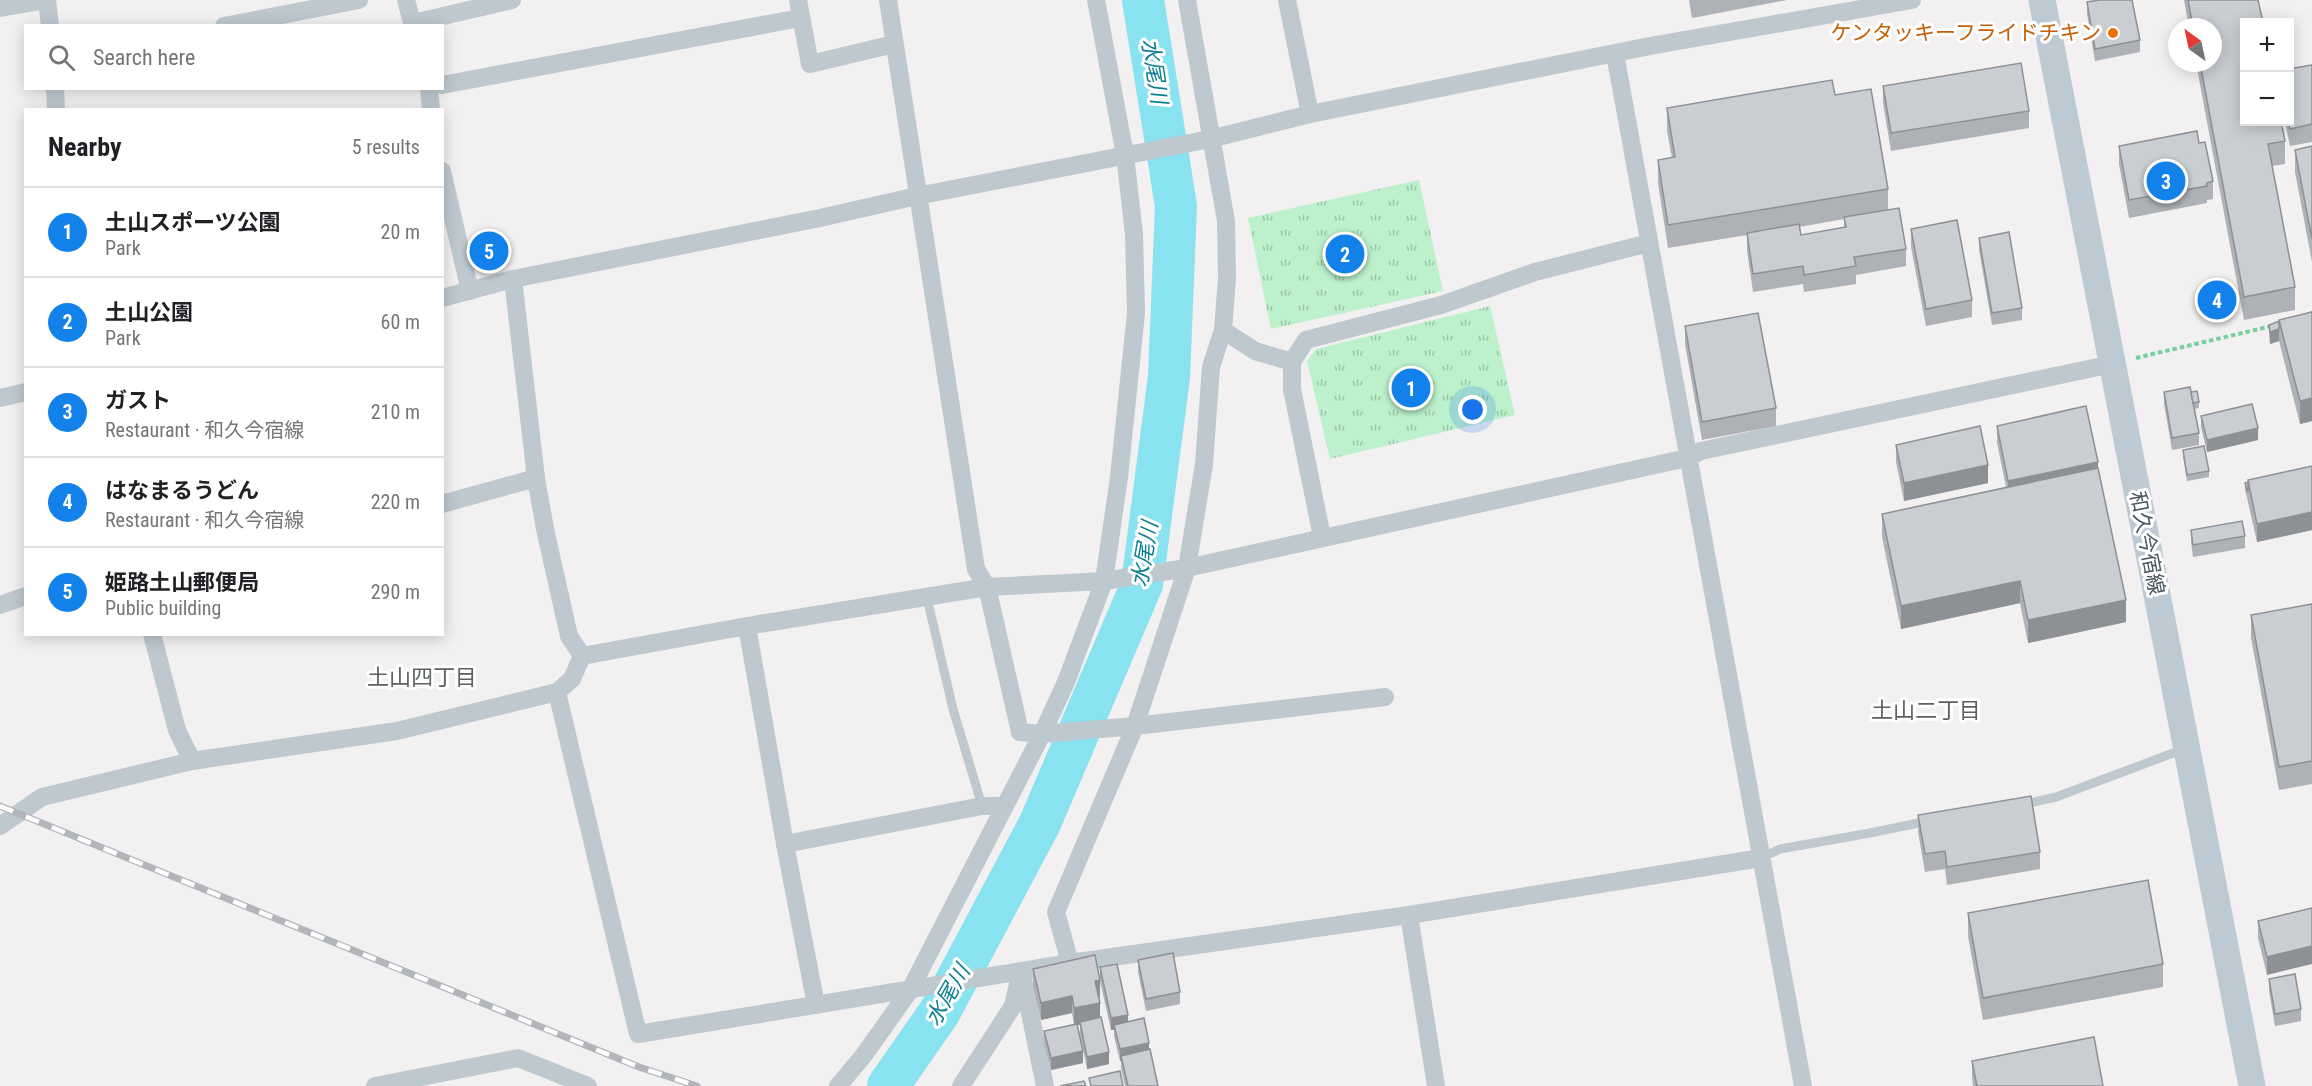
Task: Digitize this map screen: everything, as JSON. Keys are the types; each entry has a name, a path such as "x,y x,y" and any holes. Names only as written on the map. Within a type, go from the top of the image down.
{"main road":[{"name":"和久今宿線","path":"2042,0 2252,1086"}],"street":[{"path":"0,8 47,0 50,24"},
{"path":"234,24 359,0"},
{"path":"406,0 413,24 512,0"},
{"path":"888,0 976,569 987,587 1020,732 1042,734 1136,726 1385,697"},
{"path":"838,1086 864,1055 910,990 1042,734 1066,682 1104,581 1119,477 1136,313 1134,234 1125,155 1096,0"},
{"path":"1070,963 1056,912 1136,726 1187,568 1204,464 1211,368 1223,330 1227,278 1226,221 1187,0"},
{"path":"1287,0 1310,114"},
{"path":"444,298 513,279 820,218 917,196 1210,139 1310,114 1615,54 1912,0"},
{"path":"444,85 799,9 810,64 894,44"},
{"path":"1615,54 1803,1086"},
{"path":"55,90 56,108"},
{"path":"429,90 430,108"},
{"path":"444,180 470,291"},
{"path":"1322,537 1292,389 1292,362 1306,340 1441,305 1535,272 1649,243"},
{"path":"513,279 536,478 545,529 569,636 582,656"},
{"path":"1223,330 1255,351 1292,362"},
{"path":"582,656 747,626 987,587 1104,581 1187,568 1687,458 1701,451 2112,364"},
{"path":"0,398 24,392"},
{"path":"444,503 536,478"},
{"path":"0,604 24,597"},
{"path":"747,626 816,1005"},
{"path":"153,636 177,730 192,761"},
{"path":"0,826 42,798 192,761 397,731 557,692 572,678 582,656"},
{"path":"557,692 638,1034 1070,963 1409,915 1761,858"},
{"path":"785,844 982,806 1005,806"},
{"path":"1409,915 1436,1086"},
{"path":"961,1086 1013,1006 1021,971"},
{"path":"1021,971 1045,1086"},
{"path":"375,1086 518,1058 588,1086"}],"lane":[{"path":"927,598 953,709 982,806"},
{"path":"2011,808 2056,797 2186,748"},
{"path":"1761,858 1780,849 1941,819"}],"path":[{"path":"2112,364 2279,324"}],"green space":[{"path":"1419,180 1443,291 1271,329 1248,218"},
{"path":"1490,306 1515,415 1330,459 1307,361 1316,349"}],"building":[{"name":"ケンタッキーフライドチキン","path":"2132,0 2140,40 2095,49 2087,2"},
{"path":"2188,0 2258,0 2262,18 2240,18 2240,126 2282,126 2285,141 2268,144 2295,287 2244,297 2202,72 2222,72 2222,18 2191,18"},
{"path":"2021,63 2029,111 1891,133 1883,86"},
{"path":"2312,65 2312,124 2290,129 2289,126 2294,126 2294,68"},
{"path":"1832,80 1835,95 1871,89 1888,189 1668,225 1658,160 1675,157 1667,108"},
{"path":"2197,131 2199,143 2205,142 2213,181 2207,183 2207,186 2129,200 2119,146"},
{"path":"2312,146 2312,239 2295,150"},
{"path":"1899,208 1906,249 1854,257 1856,266 1804,275 1803,266 1753,274 1747,233 1799,224 1801,235 1846,227 1844,217"},
{"path":"1957,220 1972,300 1926,309 1911,229"},
{"path":"2009,232 2022,308 1992,313 1979,238"},
{"path":"2312,312 2312,398 2300,401 2279,320"},
{"path":"1758,313 1776,408 1702,422 1685,326"},
{"path":"2279,321 2279,329 2270,332 2269,325"},
{"path":"2190,387 2199,433 2172,438 2164,392"},
{"path":"2197,391 2199,402 2193,403 2191,392"},
{"path":"2252,404 2258,428 2207,440 2201,416"},
{"path":"2086,406 2098,462 2008,481 1997,426"},
{"path":"1980,426 1988,465 1904,483 1896,445"},
{"path":"2204,446 2209,471 2187,475 2183,450"},
{"path":"2312,466 2312,512 2257,524 2248,480"},
{"path":"2098,468 2126,600 2028,620 2020,581 1901,606 1882,514"},
{"path":"2242,521 2245,536 2193,545 2191,530"},
{"path":"2312,604 2312,761 2279,767 2251,615"},
{"path":"2031,796 2040,852 1947,867 1945,851 1925,854 1918,815"},
{"path":"2148,880 2163,964 1983,998 1968,913"},
{"path":"2312,908 2312,946 2267,957 2258,921"},
{"path":"1173,953 1180,992 1146,999 1138,960"},
{"path":"1095,955 1100,980 1095,981 1100,1003 1074,1008 1072,996 1041,1003 1033,969"},
{"path":"1117,964 1128,1015 1111,1018 1100,967"},
{"path":"2295,974 2301,1009 2275,1014 2269,979"},
{"path":"1101,1017 1109,1052 1087,1057 1080,1022"},
{"path":"1144,1018 1149,1043 1120,1049 1114,1025"},
{"path":"1077,1024 1083,1051 1051,1058 1044,1031"},
{"path":"2094,1037 2103,1086 1977,1086 1972,1061"},
{"path":"1150,1049 1158,1086 1128,1086 1121,1056"},
{"path":"1120,1071 1123,1086 1091,1086 1089,1078"},
{"path":"1084,1081 1086,1086 1060,1086"}],"waterway":[{"name":"水尾川","path":"888,1086 939,1013 1040,823 1142,584 1169,377 1176,206 1143,0"}],"railway":[{"path":"0,806 639,1067 697,1086"}],"place":[{"name":"ケンタッキーフライドチキン","path":"2113,33"},
{"name":"ガスト","path":"2166,181"},
{"name":"姫路土山郵便局","path":"489,251"},
{"name":"土山公園","path":"1345,254"},
{"name":"はなまるうどん","path":"2217,300"},
{"name":"土山スポーツ公園","path":"1411,388"}],"district":[{"name":"土山四丁目","path":"422,677"},
{"name":"土山二丁目","path":"1926,710"}]}
